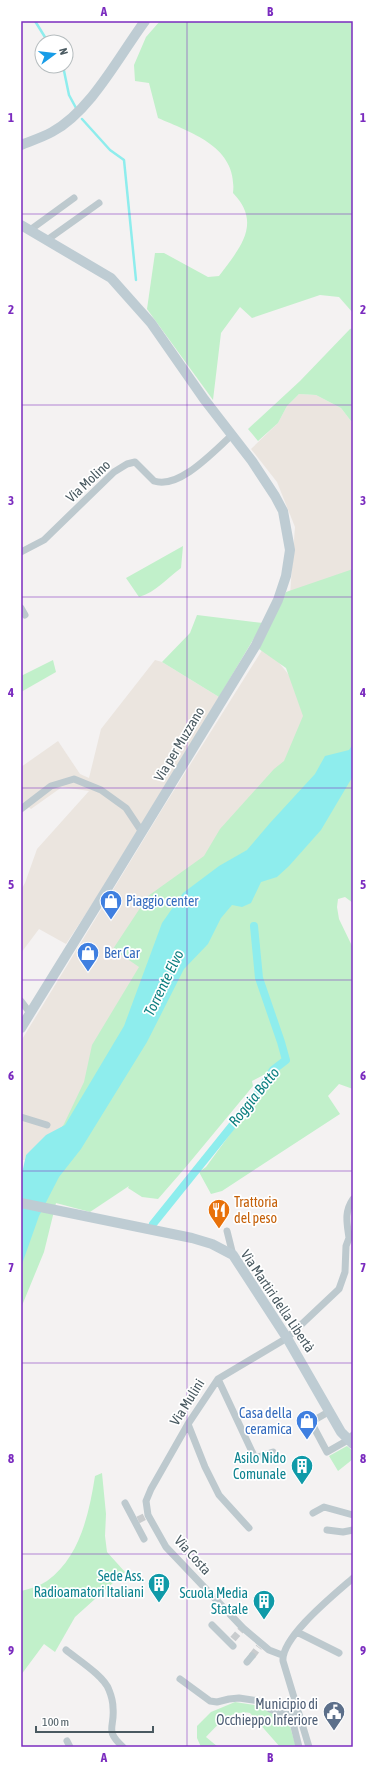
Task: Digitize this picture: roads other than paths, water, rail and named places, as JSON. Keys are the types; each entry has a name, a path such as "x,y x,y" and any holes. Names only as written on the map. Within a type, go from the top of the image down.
{"street":[{"path":"21,145 53,132 83,108 145,21"},
{"path":"30,230 74,198"},
{"path":"47,240 99,203"},
{"name":"Via per Muzzano","path":"21,225 111,278 151,324 204,399 252,461 275,496 283,511 290,550 286,576 278,600 256,645 21,1028"},
{"name":"Via Molino","path":"21,552 44,540 114,472 127,464 135,462 154,481 164,482 177,478 195,468 232,435"},
{"path":"21,809 51,786 74,779 101,790 126,808 142,832"},
{"path":"21,1001 30,1013"},
{"path":"21,1117 47,1125"},
{"name":"Via Mulini","path":"150,1489 188,1424 218,1379 288,1338 339,1290 344,1272 346,1246 351,1236 346,1216 348,1206 353,1198"},
{"name":"Via Martiri della Libertà","path":"21,1203 192,1238 212,1244 232,1255 288,1338 341,1432 351,1440"},
{"path":"227,1231 232,1255"},
{"path":"218,1379 256,1458 273,1452"},
{"path":"330,1411 311,1422 327,1452 351,1440"},
{"path":"188,1424 205,1467 219,1495 249,1528"},
{"name":"Via Costa","path":"150,1489 146,1501 147,1515 166,1547 242,1629 260,1646 282,1654"},
{"path":"125,1503 136,1521 144,1539"},
{"path":"313,1514 324,1507 353,1515"},
{"path":"327,1530 343,1532 353,1530"},
{"path":"309,1747 282,1654 286,1646 311,1616 353,1578"},
{"path":"212,1625 232,1643"},
{"path":"297,1632 339,1653"},
{"path":"66,1650 100,1678 108,1689 113,1709 110,1730 116,1741 123,1747"},
{"path":"180,1679 210,1701 217,1702 239,1698 260,1701 270,1709 280,1713 292,1715 298,1710"},
{"path":"292,1715 299,1747"}],"water":[{"name":"Torrente Elvo","path":"353,744 353,776 321,830 289,866 277,877 261,882 251,903 242,907 232,905 221,918 208,944 184,969 147,1042 81,1149 59,1177 39,1216 21,1267 21,1178 26,1155 46,1135 65,1125 124,1026 162,923 183,893 219,866 247,850 315,774 325,756 349,750"}],"waterway":[{"path":"35,21 43,34"},
{"path":"65,74 69,95 76,108"},
{"path":"82,119 110,150 124,160 136,280"},
{"name":"Roggia Botto","path":"153,1224 255,1097 273,1070 286,1060 259,978 254,926"}],"tunnel":[{"path":"138,1520 146,1516"},
{"path":"233,1639 241,1630"},
{"path":"252,1656 259,1647"}],"place":[{"name":"Piaggio center","path":"111,920"},
{"name":"Ber Car","path":"88,972"},
{"name":"Trattoria del peso","path":"219,1230"},
{"name":"Casa della ceramica","path":"307,1440"},
{"name":"Asilo Nido Comunale","path":"302,1486"},
{"name":"Sede Ass. Radioamatori Italiani","path":"159,1604"},
{"name":"Scuola Media Statale","path":"264,1620"},
{"name":"Municipio di Occhieppo Inferiore","path":"334,1732"}]}
